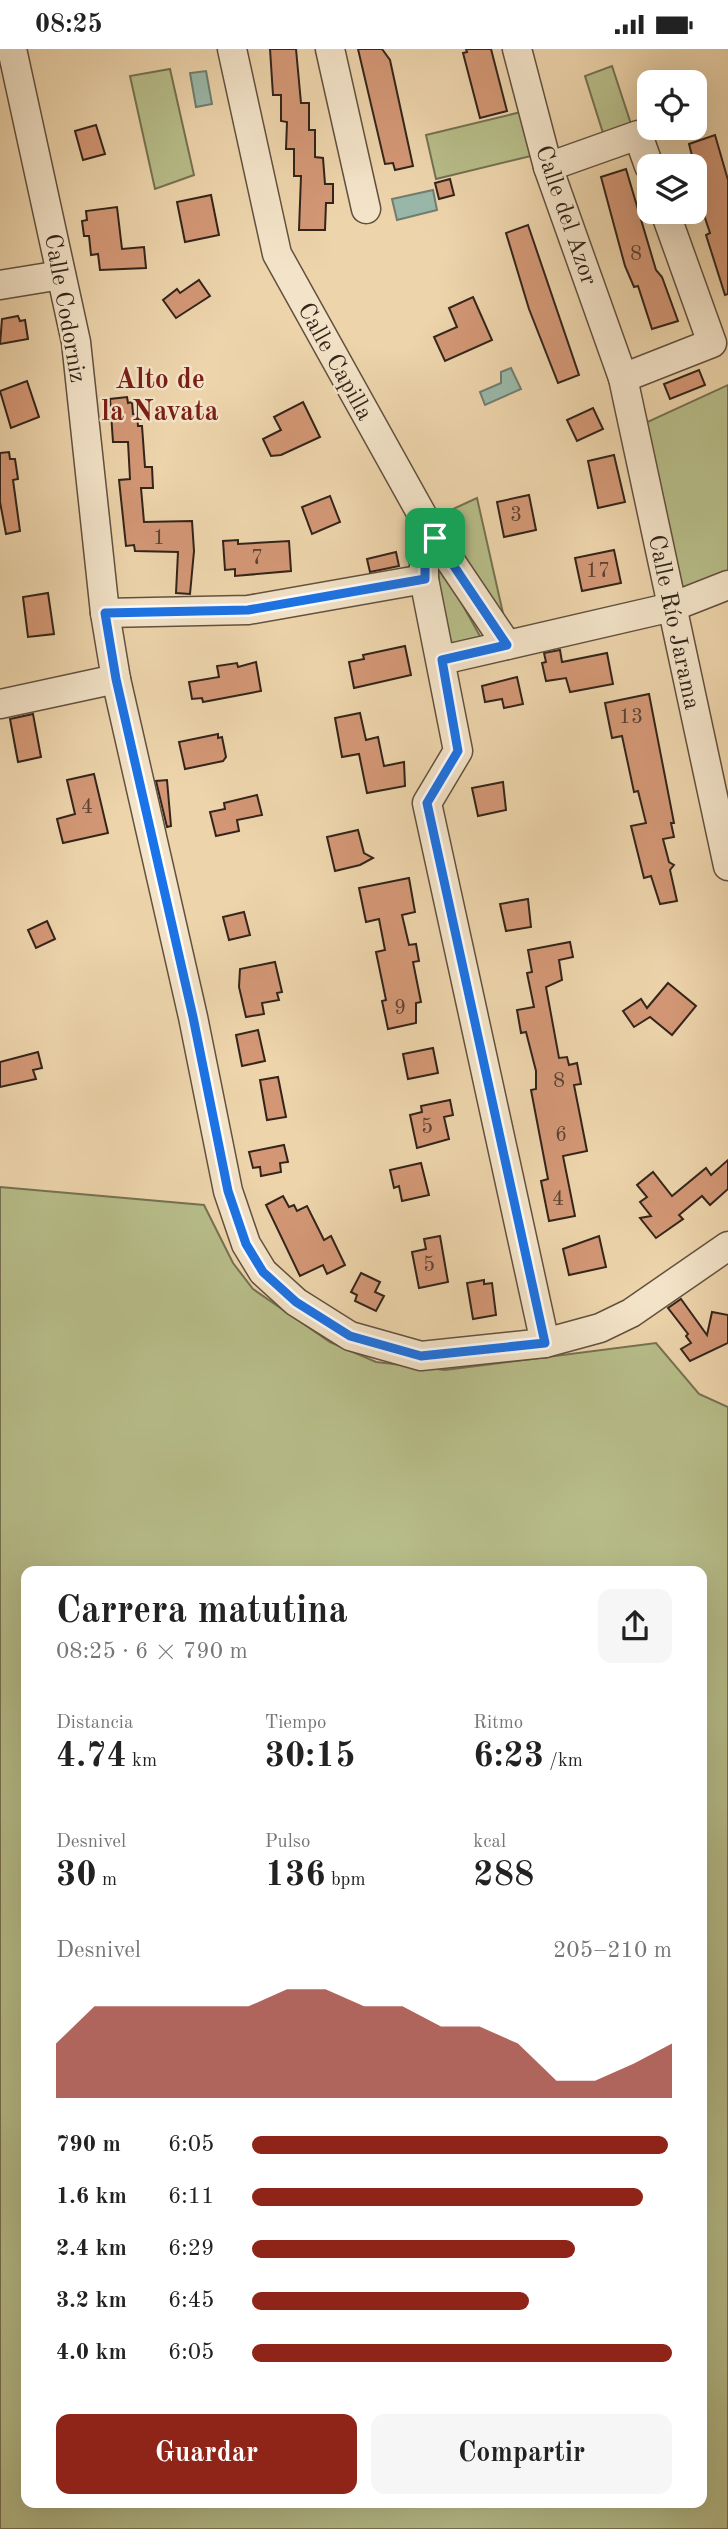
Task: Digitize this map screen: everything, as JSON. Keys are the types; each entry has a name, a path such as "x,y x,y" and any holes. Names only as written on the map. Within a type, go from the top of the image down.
{"street":[{"name":"Calle Codorniz","path":"12,49 76,342 105,613 116,679 193,1017 228,1191 246,1244 263,1272 296,1302 350,1336 421,1356 545,1343 600,1328 631,1313 728,1246"},
{"name":"Calle Capilla","path":"232,49 277,254 435,538 507,645"},
{"path":"330,49 366,209"},
{"name":"Calle del Azor","path":"517,49 548,167 623,378"},
{"path":"548,167 638,135 645,154"},
{"path":"623,378 712,343 670,224"},
{"path":"0,285 61,275"},
{"name":"Calle Río Jarama","path":"623,378 728,866"},
{"path":"435,538 425,555 425,579 458,751 427,803 545,1343"},
{"path":"105,613 248,610 425,579"},
{"path":"442,660 672,607 728,585"},
{"path":"0,704 116,679"}],"green space":[{"path":"612,66 631,124 603,133 585,76"},
{"path":"170,69 194,175 155,189 130,76"},
{"path":"521,112 531,156 436,179 426,135"},
{"path":"728,385 728,571 682,589 643,424"},
{"path":"477,498 507,631 440,515"},
{"path":"434,566 441,566 481,638 451,643"},
{"path":"0,1187 204,1205 233,1263 253,1289 330,1342 376,1362 445,1370 656,1343 699,1394 728,1407 728,2529 0,2529"}],"shaded area":[{"path":"206,71 212,104 196,107 190,73"},
{"path":"433,190 437,210 397,220 392,199"},
{"path":"511,368 521,389 485,405 480,392 501,383 501,372"}],"building":[{"path":"270,49 296,49 301,103 309,103 309,130 315,130 315,157 323,158 325,184 333,184 333,203 326,203 325,230 299,230 301,176 294,176 294,149 286,149 287,122 281,121 281,95 273,95"},
{"path":"358,49 382,49 390,60 413,166 395,170 393,163 385,164"},
{"path":"466,49 491,49 507,111 480,118 463,53 467,52"},
{"path":"96,125 105,154 83,160 75,131"},
{"path":"715,135 728,180 728,294 725,295 706,235 710,233 707,224 707,154 692,154 689,144 707,140"},
{"path":"626,169 637,206 637,224 642,224 656,270 662,277 678,321 652,329 638,286 634,287 625,266 601,177"},
{"path":"450,179 454,195 439,199 435,183"},
{"path":"211,195 219,235 185,242 177,202"},
{"path":"117,207 122,249 144,247 146,268 100,270 98,254 91,255 89,236 84,236 82,221 87,220 86,211"},
{"path":"528,225 579,375 558,383 529,309 506,233"},
{"path":"199,280 210,296 176,318 163,300 177,289 180,293"},
{"path":"473,297 492,340 445,361 434,337 457,327 449,308"},
{"path":"18,316 20,321 25,320 28,339 0,344 2,319"},
{"path":"699,370 705,385 670,399 664,384"},
{"path":"27,381 39,417 11,428 0,391"},
{"path":"127,397 128,403 132,402 133,414 137,414 138,426 142,426 145,467 152,467 153,488 141,488 144,522 192,521 194,551 190,594 176,593 178,552 135,551 134,545 126,546 119,480 130,479 128,442 113,442 110,399"},
{"path":"303,402 320,437 281,455 271,456 263,439 281,430 274,417"},
{"path":"593,408 603,429 577,441 567,420"},
{"path":"9,452 10,459 15,459 18,479 13,480 20,531 6,534 0,502 0,453"},
{"path":"614,455 625,502 598,508 588,461"},
{"path":"529,495 536,530 504,537 497,502"},
{"path":"330,496 340,522 312,534 302,507"},
{"path":"238,540 238,544 289,541 291,571 235,576 235,569 225,570 223,541"},
{"path":"614,550 621,583 582,591 575,558"},
{"path":"396,552 399,566 370,572 367,559"},
{"path":"48,593 54,634 28,637 23,597"},
{"path":"405,646 411,675 354,688 349,662 364,659 363,655"},
{"path":"560,650 562,662 607,653 613,684 570,692 566,678 546,681 542,663 546,662 544,653"},
{"path":"256,662 261,691 203,702 202,698 192,699 189,682 219,677 217,666 237,663 238,667"},
{"path":"517,677 523,704 504,708 502,699 485,702 482,686"},
{"path":"649,694 674,823 671,823 674,837 663,839 669,862 674,865 670,870 677,901 660,904 651,876 644,878 631,826 646,823 638,791 634,792 622,736 612,738 605,703"},
{"path":"360,713 366,740 378,737 384,766 404,762 405,786 367,793 359,754 342,757 335,718"},
{"path":"33,714 41,757 18,762 10,719"},
{"path":"218,734 218,738 222,737 226,757 223,761 185,769 179,742"},
{"path":"94,774 108,833 63,843 57,819 75,814 67,780"},
{"path":"167,780 171,826 167,827 156,781"},
{"path":"503,782 506,810 478,816 472,788"},
{"path":"257,795 262,815 237,820 239,831 216,836 210,812 225,809 224,803"},
{"path":"358,830 364,853 373,858 360,865 335,871 327,837"},
{"path":"409,878 415,912 402,915 409,945 416,944 419,961 413,962 421,1002 416,1003 416,1023 388,1029 382,1001 386,1000 376,952 385,950 379,919 366,922 359,888"},
{"path":"528,899 531,927 506,931 500,904"},
{"path":"244,912 250,935 229,940 223,917"},
{"path":"47,921 55,939 36,948 28,930"},
{"path":"570,942 573,957 559,960 562,980 546,987 559,1058 567,1057 569,1065 577,1063 581,1084 574,1085 587,1151 563,1156 575,1216 549,1221 541,1181 548,1179 531,1090 536,1089 536,1071 526,1032 521,1033 517,1010 534,1007 527,973 532,972 528,950"},
{"path":"275,962 282,992 277,993 279,1000 262,1003 264,1014 246,1017 239,987 240,969"},
{"path":"668,983 696,1006 672,1035 650,1017 634,1027 623,1011 641,999 647,1008"},
{"path":"258,1030 265,1061 242,1066 236,1035"},
{"path":"433,1048 438,1073 408,1079 403,1054"},
{"path":"38,1052 42,1068 33,1070 36,1079 0,1087 0,1062"},
{"path":"278,1077 286,1117 267,1120 260,1080"},
{"path":"450,1100 453,1115 444,1117 449,1139 417,1148 410,1115 422,1112 421,1106"},
{"path":"284,1145 288,1162 280,1163 281,1172 261,1176 260,1167 253,1168 249,1152"},
{"path":"728,1160 728,1189 710,1205 702,1196 679,1215 683,1219 656,1238 640,1218 651,1216 640,1202 647,1197 637,1185 653,1172 672,1196 706,1168 711,1175"},
{"path":"421,1163 429,1195 402,1201 399,1186 394,1188 390,1170"},
{"path":"283,1196 289,1207 294,1205 297,1211 307,1206 324,1240 331,1236 345,1265 327,1274 323,1265 300,1276 266,1205"},
{"path":"440,1236 448,1282 419,1288 412,1252 426,1249 424,1239"},
{"path":"599,1236 606,1267 569,1275 563,1249"},
{"path":"361,1273 380,1282 375,1292 384,1296 376,1311 355,1301 357,1295 351,1292"},
{"path":"484,1280 484,1284 492,1283 496,1315 473,1319 467,1283"},
{"path":"681,1299 707,1335 712,1312 728,1315 728,1343 690,1361 681,1349 691,1343 686,1336 688,1334 668,1308"}],"district":[{"name":"Alto de la Navata","path":"160,394"}],"route":[{"path":"435,538 507,645 442,660 458,751 427,803 545,1343 421,1356 350,1336 296,1302 263,1272 246,1244 228,1191 193,1017 116,679 105,613 248,610 425,579 425,555 435,538"}]}
